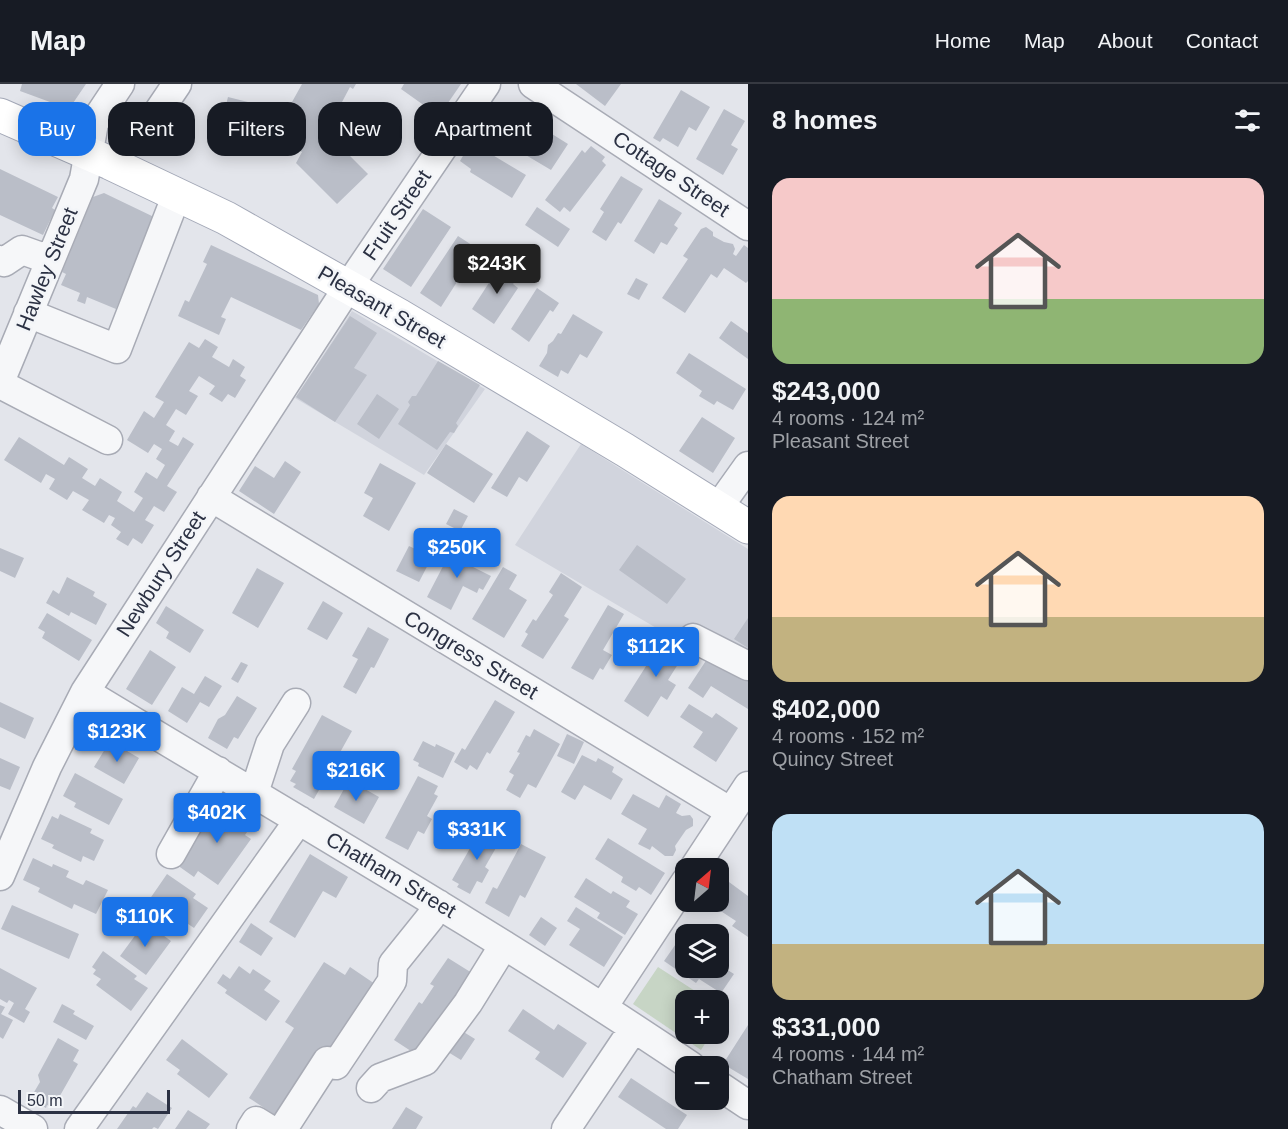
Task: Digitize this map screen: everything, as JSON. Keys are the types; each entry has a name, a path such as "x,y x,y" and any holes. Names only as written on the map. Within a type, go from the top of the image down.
{"main road":[{"name":"Pleasant Street","path":"0,115 18,123"},
{"name":"Pleasant Street","path":"93,156 226,218 348,287 625,450 748,527"}],"street":[{"name":"Hawley Street","path":"96,120 120,84"},
{"path":"165,102 177,84"},
{"name":"Fruit Street","path":"348,287 486,84"},
{"name":"Cottage Street","path":"533,84 748,226"},
{"name":"Hawley Street","path":"0,383 84,179 89,156"},
{"path":"28,313 117,349 177,194"},
{"path":"0,260 4,262 22,250 50,260"},
{"name":"Newbury Street","path":"0,876 47,767 85,692 348,287"},
{"path":"0,383 108,440"},
{"path":"718,508 748,466"},
{"name":"Congress Street","path":"211,497 731,812"},
{"path":"693,638 748,666"},
{"name":"Chatham Street","path":"85,692 438,904 603,1007 676,1056"},
{"path":"254,793 270,744 296,703"},
{"path":"171,854 218,771"},
{"path":"701,858 748,786"},
{"path":"79,1129 299,820"},
{"path":"603,1007 675,898"},
{"path":"283,1129 327,1061 336,1065 392,981 393,964 430,918 438,904"},
{"path":"371,1088 381,1078 425,1061 468,1003 504,945"},
{"path":"566,1129 634,1028"},
{"path":"729,1092 748,1105"},
{"path":"0,1110 33,1129"},
{"path":"251,1129 256,1121 269,1129"}],"shaded area":[{"path":"352,311 485,389 424,475 295,398"},
{"path":"581,444 748,549 748,664 699,653 515,545"}],"green space":[{"path":"658,967 694,990 675,990 675,1032 633,1004"},
{"path":"692,1044 705,1044 701,1050"}],"building":[{"path":"22,84 86,84 74,102 50,102 20,91"},
{"path":"302,84 356,84 353,89 350,87 342,102 318,102 318,156 350,156 368,174 337,204 296,163 300,156 306,156 306,102 292,102"},
{"path":"404,84 461,84 449,102 419,102 401,89"},
{"path":"576,84 621,84 605,106"},
{"path":"681,90 710,107 696,131 689,127 678,147 663,138 660,142 653,138"},
{"path":"228,97 248,102 227,102"},
{"path":"724,109 745,121 731,145 738,149 723,175 696,159"},
{"path":"553,135 568,144 551,170 527,156 553,156"},
{"path":"591,146 605,157 602,161 606,165 570,212 564,207 560,212 545,200 582,150 585,153"},
{"path":"463,156 494,156 526,175 512,198 470,172 471,169 460,161"},
{"path":"0,169 58,197 52,208 55,210 43,235 0,215"},
{"path":"621,176 643,189 621,224 618,222 606,241 592,232 604,212 600,209"},
{"path":"104,193 154,217 116,309 87,297 85,304 77,301 80,293 61,285 66,274 62,272 93,197"},
{"path":"659,199 682,213 674,225 678,228 667,245 661,242 654,254 634,241"},
{"path":"537,207 570,229 558,247 525,225"},
{"path":"423,209 451,227 411,287 383,269"},
{"path":"706,227 713,232 713,236 733,244 735,249 733,254 736,256 744,245 748,248 748,281 746,283 724,268 717,278 711,274 685,313 662,298 688,259 683,256 701,229"},
{"path":"458,236 478,249 441,307 420,293"},
{"path":"211,245 318,295 319,304 301,330 231,297 221,317 226,319 219,335 178,316 185,300 189,302 207,264 203,262"},
{"path":"506,265 520,275 513,284 518,288 494,324 472,309 496,272 500,275"},
{"path":"636,278 648,284 639,300 627,294"},
{"path":"537,288 559,303 553,312 550,310 529,342 511,329"},
{"path":"573,314 603,332 587,358 580,354 568,374 561,370 558,377 539,366 547,353 548,345 558,333 561,334"},
{"path":"350,316 377,333 354,368 367,375 335,422 296,397"},
{"path":"731,321 748,333 748,359 719,338"},
{"path":"205,339 218,347 212,357 229,367 233,359 245,367 240,376 246,380 235,398 228,394 222,402 209,394 215,386 199,376 189,391 198,396 186,415 176,409 166,425 175,431 169,441 178,446 183,437 194,444 167,486 177,492 164,512 154,506 145,520 154,525 142,544 133,538 128,546 116,539 121,532 111,525 115,518 109,515 104,523 82,510 89,500 73,491 67,500 49,489 55,479 46,474 41,483 4,460 19,437 64,465 69,457 88,469 82,478 95,486 100,478 122,492 117,501 134,512 143,498 134,492 146,472 157,479 165,465 156,459 162,449 154,444 148,453 127,440 144,411 154,418 164,402 155,397 189,342 199,348"},
{"path":"689,353 746,389 733,410 717,401 714,405 699,396 702,391 676,373"},
{"path":"438,361 480,385 456,423 458,426 454,433 450,432 437,450 398,424 410,405 408,402 412,396 416,396"},
{"path":"377,394 399,409 379,439 357,424"},
{"path":"702,417 735,438 713,473 679,451"},
{"path":"527,431 550,446 527,482 519,477 507,497 491,488"},
{"path":"446,444 493,474 474,503 427,473"},
{"path":"285,461 301,472 274,514 239,491 255,466 274,478"},
{"path":"380,463 416,483 389,531 363,516 373,498 364,493"},
{"path":"454,509 468,516 460,531 446,524"},
{"path":"637,545 686,579 667,604 619,570"},
{"path":"409,546 432,557 419,582 396,571"},
{"path":"453,547 473,557 469,565 491,576 483,590 479,588 477,593 463,586 451,610 427,597"},
{"path":"0,548 24,558 15,578 0,571"},
{"path":"503,567 517,575 509,589 527,600 504,638 472,619"},
{"path":"257,568 284,583 258,628 232,613"},
{"path":"561,573 582,587 564,616 569,619 543,659 521,646 528,634 525,632 533,619 536,621 553,595 549,592"},
{"path":"67,577 95,592 93,596 107,604 96,625 71,612 69,616 46,603 53,590 59,594"},
{"path":"323,601 343,613 327,640 307,629"},
{"path":"608,605 624,614 603,650 612,655 603,670 600,668 593,680 571,668"},
{"path":"166,606 204,630 190,653 166,638 169,632 156,623"},
{"path":"47,613 92,640 79,661 42,638 45,632 38,628"},
{"path":"748,618 748,648 734,639"},
{"path":"368,627 389,639 374,668 371,667 356,694 343,687 358,659 352,656"},
{"path":"665,636 687,650 668,680 676,685 667,700 661,696 648,717 624,701"},
{"path":"150,650 176,667 152,705 126,689"},
{"path":"711,653 748,673 748,709 711,686 703,698 688,688"},
{"path":"241,662 248,665 238,683 231,679"},
{"path":"205,676 222,686 209,707 200,702 187,723 168,711 182,687 194,694"},
{"path":"237,696 257,708 238,739 234,737 227,749 208,738 218,719 225,715"},
{"path":"495,700 515,712 490,754 487,752 477,770 470,765 467,770 454,762 462,748 465,750"},
{"path":"0,702 34,718 25,739 0,727"},
{"path":"689,704 712,718 716,713 738,728 716,762 693,747 703,732 680,717"},
{"path":"322,715 352,731 314,799 293,787 296,784 290,781 296,771 292,769"},
{"path":"534,729 560,744 536,788 528,784 520,798 506,790 514,775 509,772 520,753 517,752 526,735 530,737"},
{"path":"567,734 584,742 574,764 557,756"},
{"path":"110,741 139,758 124,784 94,767"},
{"path":"423,741 455,753 443,778 418,766 419,763 413,760"},
{"path":"582,755 596,762 598,758 614,767 612,772 623,779 611,800 584,785 575,800 561,792"},
{"path":"0,758 20,767 10,790 0,786"},
{"path":"75,773 123,799 109,825 74,807 76,803 63,796"},
{"path":"418,776 438,786 434,794 438,796 427,816 432,819 424,834 418,831 408,850 385,838"},
{"path":"349,780 379,797 364,824 334,807"},
{"path":"633,794 659,808 666,795 681,804 676,813 682,816 690,815 693,819 693,826 686,830 675,846 673,856 665,856 652,846 650,850 638,844 647,829 621,814"},
{"path":"217,800 252,825 245,835 251,839 218,885 198,871 194,877 177,865 211,816 207,813"},
{"path":"60,814 92,829 90,833 104,840 94,861 83,856 81,862 52,848 54,845 41,839 52,816 58,819"},
{"path":"482,827 501,839 485,867 489,870 482,883 477,881 470,894 457,887 459,884 452,880"},
{"path":"608,838 665,873 651,895 639,887 636,891 621,882 623,877 595,859"},
{"path":"521,844 546,857 525,898 520,895 509,917 485,903 493,887 497,889"},
{"path":"310,854 348,877 336,898 323,891 295,938 269,922"},
{"path":"33,858 52,867 53,864 69,871 66,877 83,885 86,880 108,890 96,914 74,904 72,909 38,892 40,888 23,880"},
{"path":"167,874 196,894 193,898 208,908 194,928 163,907 160,912 147,903"},
{"path":"586,878 611,894 613,891 630,901 626,907 638,914 625,935 597,918 600,913 574,897"},
{"path":"729,882 748,896 748,937 732,926 736,921 722,912 729,912"},
{"path":"12,905 79,934 69,959 1,929"},
{"path":"576,907 623,937 604,967 569,945 580,929 567,921"},
{"path":"541,917 557,928 545,946 529,935"},
{"path":"145,922 171,941 146,975 120,956"},
{"path":"251,923 273,938 261,956 239,942"},
{"path":"675,945 675,969 664,961"},
{"path":"103,951 137,976 134,979 148,988 131,1011 96,985 101,979 93,974 96,970 92,967"},
{"path":"448,958 472,973 417,1055 394,1040 419,1002 422,1004 434,986 430,984"},
{"path":"324,962 345,975 350,967 378,986 334,1054 281,1119 249,1098 294,1028 285,1022"},
{"path":"239,966 250,974 253,969 271,981 264,990 280,1001 266,1021 225,993 227,990 217,983 223,974 230,979"},
{"path":"0,968 37,988 25,1009 30,1012 24,1023 8,1014 14,1003 9,1000 7,1003 0,999"},
{"path":"729,971 734,974 723,990 716,990 699,979 696,983 689,978 729,978"},
{"path":"62,1004 75,1011 73,1014 94,1026 86,1040 53,1022"},
{"path":"0,1005 5,1007 1,1014 13,1020 3,1039 0,1037"},
{"path":"523,1009 554,1030 558,1024 587,1043 563,1078 535,1059 540,1052 508,1031"},
{"path":"748,1025 748,1079 729,1068 728,1056"},
{"path":"462,1031 475,1039 461,1060 448,1052"},
{"path":"58,1038 79,1050 73,1061 78,1064 53,1108 47,1105 46,1108 30,1099 40,1082 38,1075"},
{"path":"182,1039 228,1074 209,1098 177,1074 180,1070 166,1060"},
{"path":"631,1078 675,1107 675,1110 687,1115 678,1129 666,1129 618,1097"},
{"path":"147,1092 172,1108 158,1129 154,1127 152,1129 117,1129 133,1106 136,1108"},
{"path":"406,1107 423,1117 416,1129 392,1129"},
{"path":"188,1110 210,1124 206,1129 175,1129"}]}
